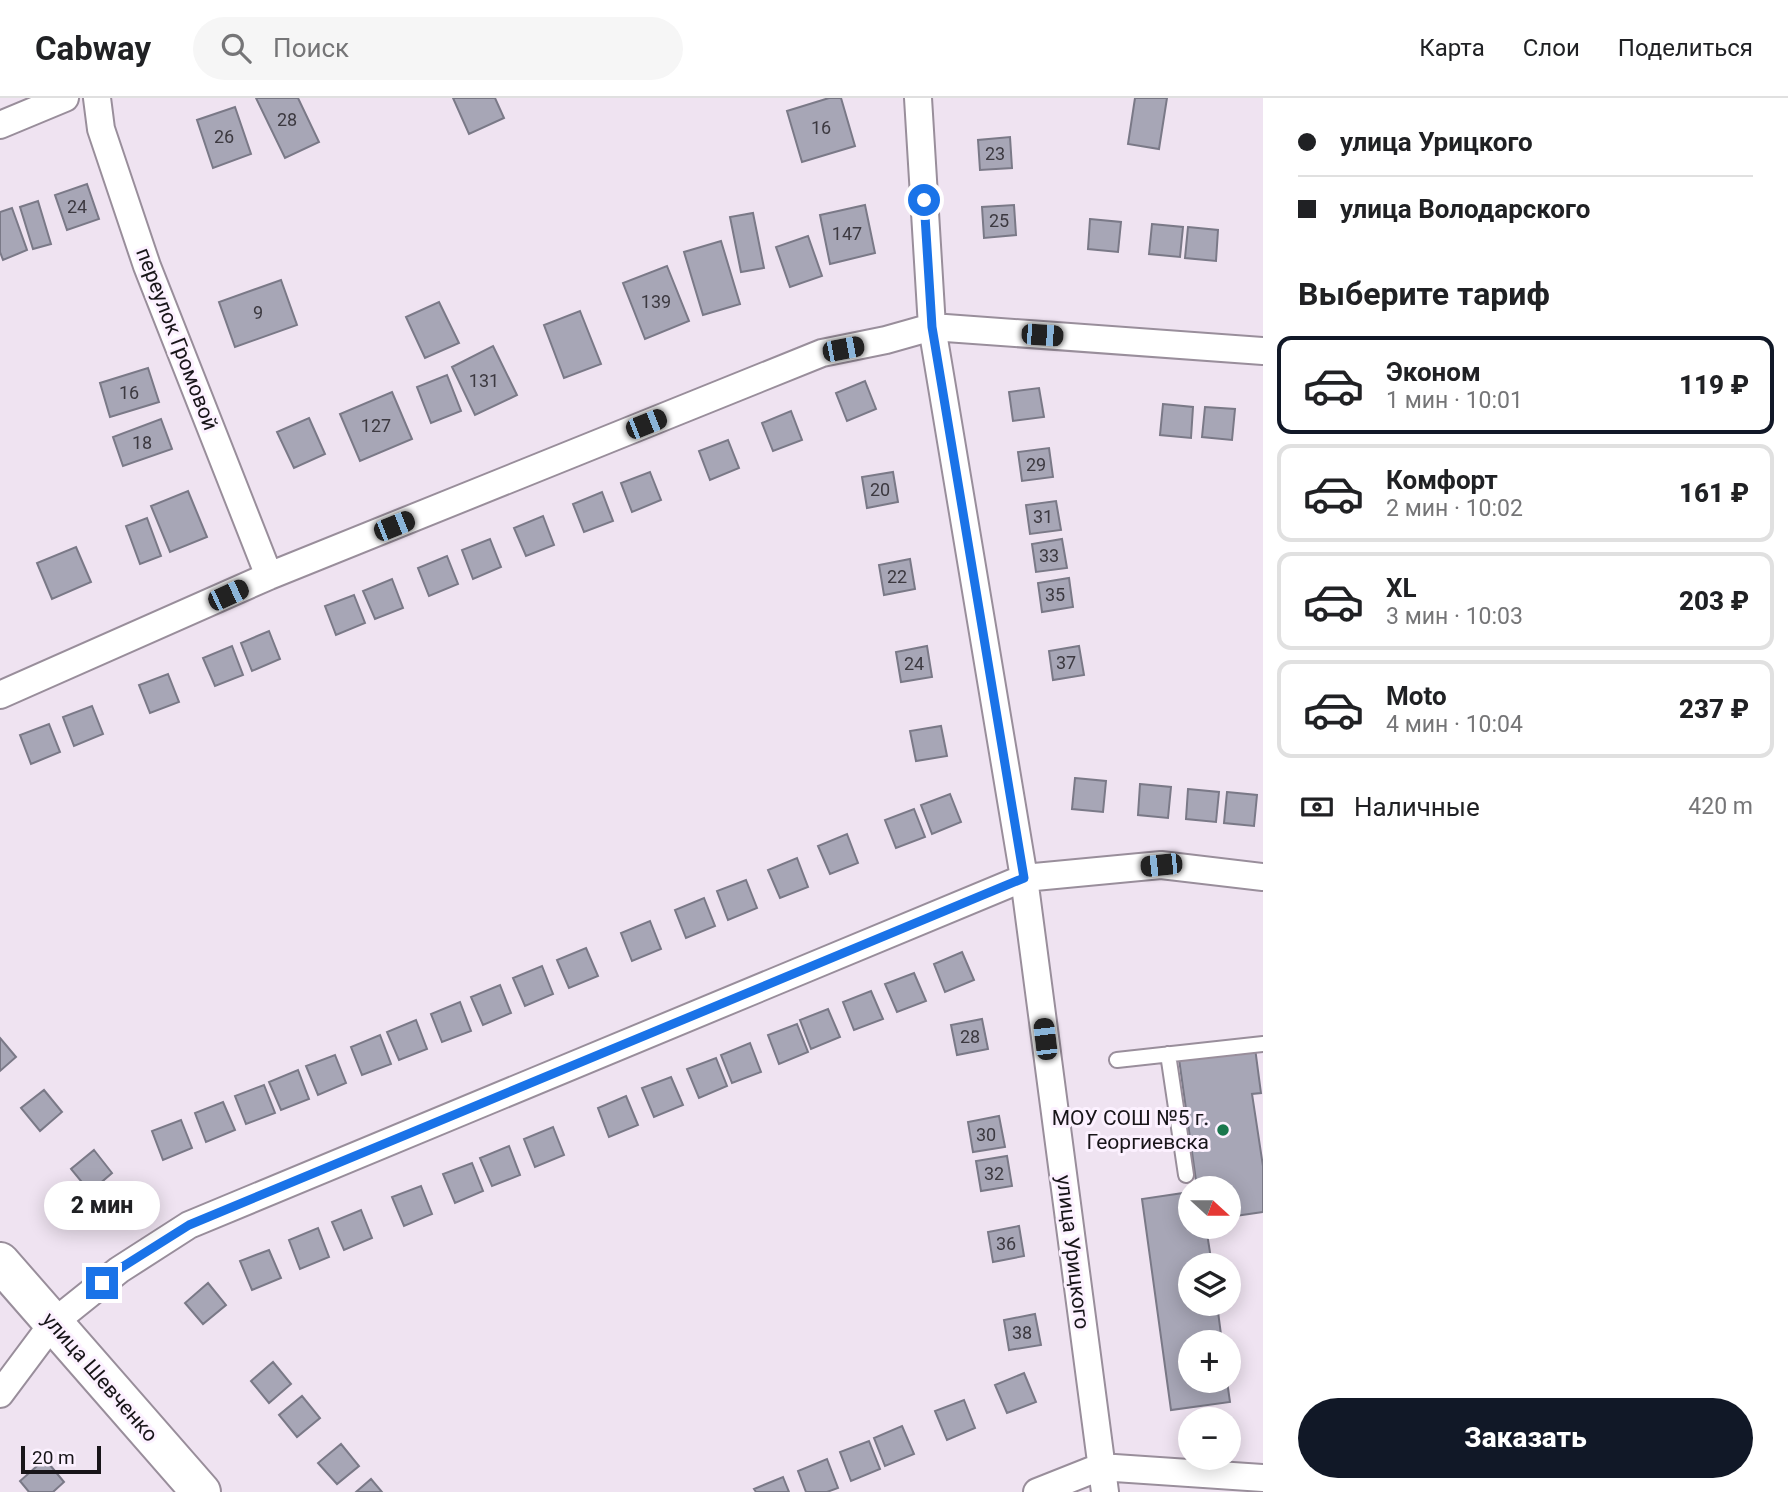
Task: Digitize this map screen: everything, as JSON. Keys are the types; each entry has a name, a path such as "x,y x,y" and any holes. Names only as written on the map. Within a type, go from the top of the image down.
{"street":[{"path":"0,125 65,98"},
{"name":"переулок Громовой","path":"97,98 101,129 147,266 269,576"},
{"name":"улица Урицкого","path":"918,98 932,327 1024,878 1102,1479"},
{"path":"0,695 269,576 822,353 932,327 1263,351"},
{"path":"0,1394 53,1323 119,1269 189,1225 1024,878 1161,865 1263,877"},
{"name":"улица Шевченко","path":"0,1262 201,1492"},
{"path":"1037,1492 1102,1479 1263,1478"}],"lane":[{"path":"1117,1060 1263,1044"},
{"path":"1168,1054 1186,1175"}],"building":[{"path":"256,98 298,98 319,142 285,158"},
{"path":"453,98 495,98 504,118 469,134"},
{"path":"829,98 841,98 855,146 802,162 787,111"},
{"path":"1135,98 1167,98 1159,149 1128,144"},
{"path":"235,107 251,154 213,168 197,120"},
{"path":"1010,137 1012,168 980,170 978,140"},
{"path":"87,184 99,219 67,230 55,195"},
{"path":"38,201 51,244 33,249 20,207"},
{"path":"865,205 875,253 830,264 820,215"},
{"path":"1014,205 1016,235 984,238 982,207"},
{"path":"12,208 27,250 3,260 0,252 0,212"},
{"path":"753,213 764,268 741,272 730,217"},
{"path":"1090,219 1121,222 1118,252 1088,249"},
{"path":"1152,224 1183,227 1180,257 1149,254"},
{"path":"1188,227 1218,230 1216,261 1185,258"},
{"path":"808,236 822,276 790,287 776,247"},
{"path":"721,241 740,304 703,315 684,252"},
{"path":"667,266 689,321 645,339 623,283"},
{"path":"281,280 297,325 235,347 219,302"},
{"path":"439,302 459,343 425,358 406,317"},
{"path":"580,311 601,364 564,378 544,325"},
{"path":"493,346 517,395 475,415 452,367"},
{"path":"148,368 159,402 110,417 100,383"},
{"path":"447,375 461,411 431,423 417,387"},
{"path":"865,381 876,409 847,421 836,393"},
{"path":"1039,388 1044,417 1013,421 1009,392"},
{"path":"392,392 412,439 360,461 340,414"},
{"path":"1163,404 1193,407 1191,438 1160,435"},
{"path":"1205,407 1235,409 1232,440 1202,437"},
{"path":"791,411 802,440 773,451 762,423"},
{"path":"309,418 325,454 294,468 277,432"},
{"path":"161,419 172,449 123,466 113,437"},
{"path":"728,440 739,468 710,480 699,451"},
{"path":"1049,448 1053,477 1022,481 1018,452"},
{"path":"650,472 661,500 632,512 621,483"},
{"path":"893,472 898,502 867,508 862,477"},
{"path":"188,491 207,537 170,552 151,506"},
{"path":"602,492 613,521 584,532 573,504"},
{"path":"1056,501 1061,530 1030,534 1026,505"},
{"path":"543,516 554,545 526,556 514,528"},
{"path":"147,518 161,556 140,564 126,526"},
{"path":"490,539 501,567 473,579 462,550"},
{"path":"1062,539 1067,568 1036,572 1032,544"},
{"path":"76,547 91,582 52,599 37,563"},
{"path":"447,556 458,584 429,596 418,568"},
{"path":"910,559 915,589 884,595 879,565"},
{"path":"1069,578 1073,607 1042,612 1038,583"},
{"path":"392,579 403,608 375,619 363,591"},
{"path":"354,595 365,623 336,635 325,606"},
{"path":"269,631 280,659 252,671 241,643"},
{"path":"232,646 243,675 215,686 203,658"},
{"path":"927,646 932,677 901,682 896,652"},
{"path":"1079,646 1084,675 1053,680 1049,651"},
{"path":"168,674 179,702 150,713 139,685"},
{"path":"92,706 103,734 74,746 63,717"},
{"path":"49,724 60,752 31,764 20,735"},
{"path":"941,726 947,756 916,761 910,731"},
{"path":"1075,778 1106,781 1103,812 1072,809"},
{"path":"1140,784 1171,787 1168,818 1138,815"},
{"path":"1188,789 1219,792 1216,822 1186,819"},
{"path":"1227,792 1257,795 1254,826 1224,823"},
{"path":"950,794 961,822 932,834 921,805"},
{"path":"914,809 925,837 896,848 885,820"},
{"path":"847,834 858,863 830,874 818,846"},
{"path":"797,858 808,887 780,898 768,870"},
{"path":"746,880 757,908 728,920 717,891"},
{"path":"704,898 715,926 686,938 675,910"},
{"path":"650,921 661,949 632,961 621,933"},
{"path":"586,948 598,976 569,988 557,960"},
{"path":"962,952 974,980 945,992 934,964"},
{"path":"542,966 553,994 525,1006 513,978"},
{"path":"914,973 926,1001 897,1012 885,984"},
{"path":"500,985 511,1013 483,1025 471,997"},
{"path":"871,991 883,1019 854,1030 843,1002"},
{"path":"460,1002 471,1031 442,1042 431,1014"},
{"path":"828,1009 840,1037 811,1049 800,1020"},
{"path":"982,1019 988,1049 957,1055 951,1025"},
{"path":"416,1020 427,1049 399,1060 387,1032"},
{"path":"797,1024 808,1052 779,1064 768,1035"},
{"path":"380,1035 391,1064 362,1075 351,1047"},
{"path":"0,1038 16,1057 0,1071"},
{"path":"750,1043 761,1072 732,1083 721,1055"},
{"name":"МОУ СОШ №5 г. Георгиевска","path":"1255,1048 1261,1093 1252,1094 1263,1166 1263,1212 1241,1215 1241,1176 1195,1176 1179,1059"},
{"path":"335,1055 346,1083 318,1095 306,1066"},
{"path":"716,1058 727,1086 699,1098 687,1069"},
{"path":"298,1070 309,1099 281,1110 269,1082"},
{"path":"671,1077 683,1105 654,1117 642,1088"},
{"path":"264,1085 275,1113 246,1124 235,1096"},
{"path":"44,1090 62,1112 40,1131 21,1108"},
{"path":"626,1096 638,1125 609,1137 598,1108"},
{"path":"223,1102 235,1130 206,1142 195,1113"},
{"path":"999,1116 1005,1147 973,1152 968,1122"},
{"path":"181,1120 192,1148 163,1160 152,1131"},
{"path":"553,1127 564,1155 535,1167 524,1139"},
{"path":"509,1146 520,1175 492,1186 480,1158"},
{"path":"94,1150 112,1173 90,1192 71,1169"},
{"path":"1007,1156 1012,1186 981,1191 976,1161"},
{"path":"472,1163 483,1191 455,1203 443,1174"},
{"path":"421,1186 432,1214 404,1226 392,1197"},
{"name":"МОУ СОШ №5 г. Георгиевска","path":"1178,1194 1178,1239 1208,1239 1210,1253 1178,1253 1178,1316 1219,1316 1220,1330 1178,1330 1178,1393 1229,1393 1230,1402 1171,1410 1142,1199"},
{"path":"361,1210 372,1238 344,1250 332,1222"},
{"path":"1019,1226 1024,1256 993,1262 988,1232"},
{"path":"318,1228 329,1257 300,1269 289,1240"},
{"path":"269,1250 281,1278 252,1290 240,1261"},
{"path":"208,1283 226,1305 203,1324 185,1303"},
{"path":"1035,1314 1041,1345 1009,1350 1004,1320"},
{"path":"273,1362 291,1384 269,1403 251,1381"},
{"path":"1024,1373 1036,1402 1007,1413 995,1385"},
{"path":"302,1396 320,1418 297,1437 279,1415"},
{"path":"964,1400 975,1428 947,1440 935,1411"},
{"path":"902,1426 914,1454 885,1466 874,1438"},
{"path":"869,1441 880,1469 851,1481 840,1452"},
{"path":"341,1444 359,1466 337,1484 318,1463"},
{"path":"45,1459 64,1482 53,1492 29,1492 20,1481"},
{"path":"827,1459 838,1488 827,1492 806,1492 798,1471"},
{"path":"783,1477 789,1492 756,1492 754,1489"},
{"path":"371,1479 382,1492 356,1492"}],"place":[{"name":"МОУ СОШ №5 г. Георгиевска","path":"1223,1130"}],"route":[{"path":"102,1283 119,1269 189,1225 1024,878 932,327 924,200"}]}
